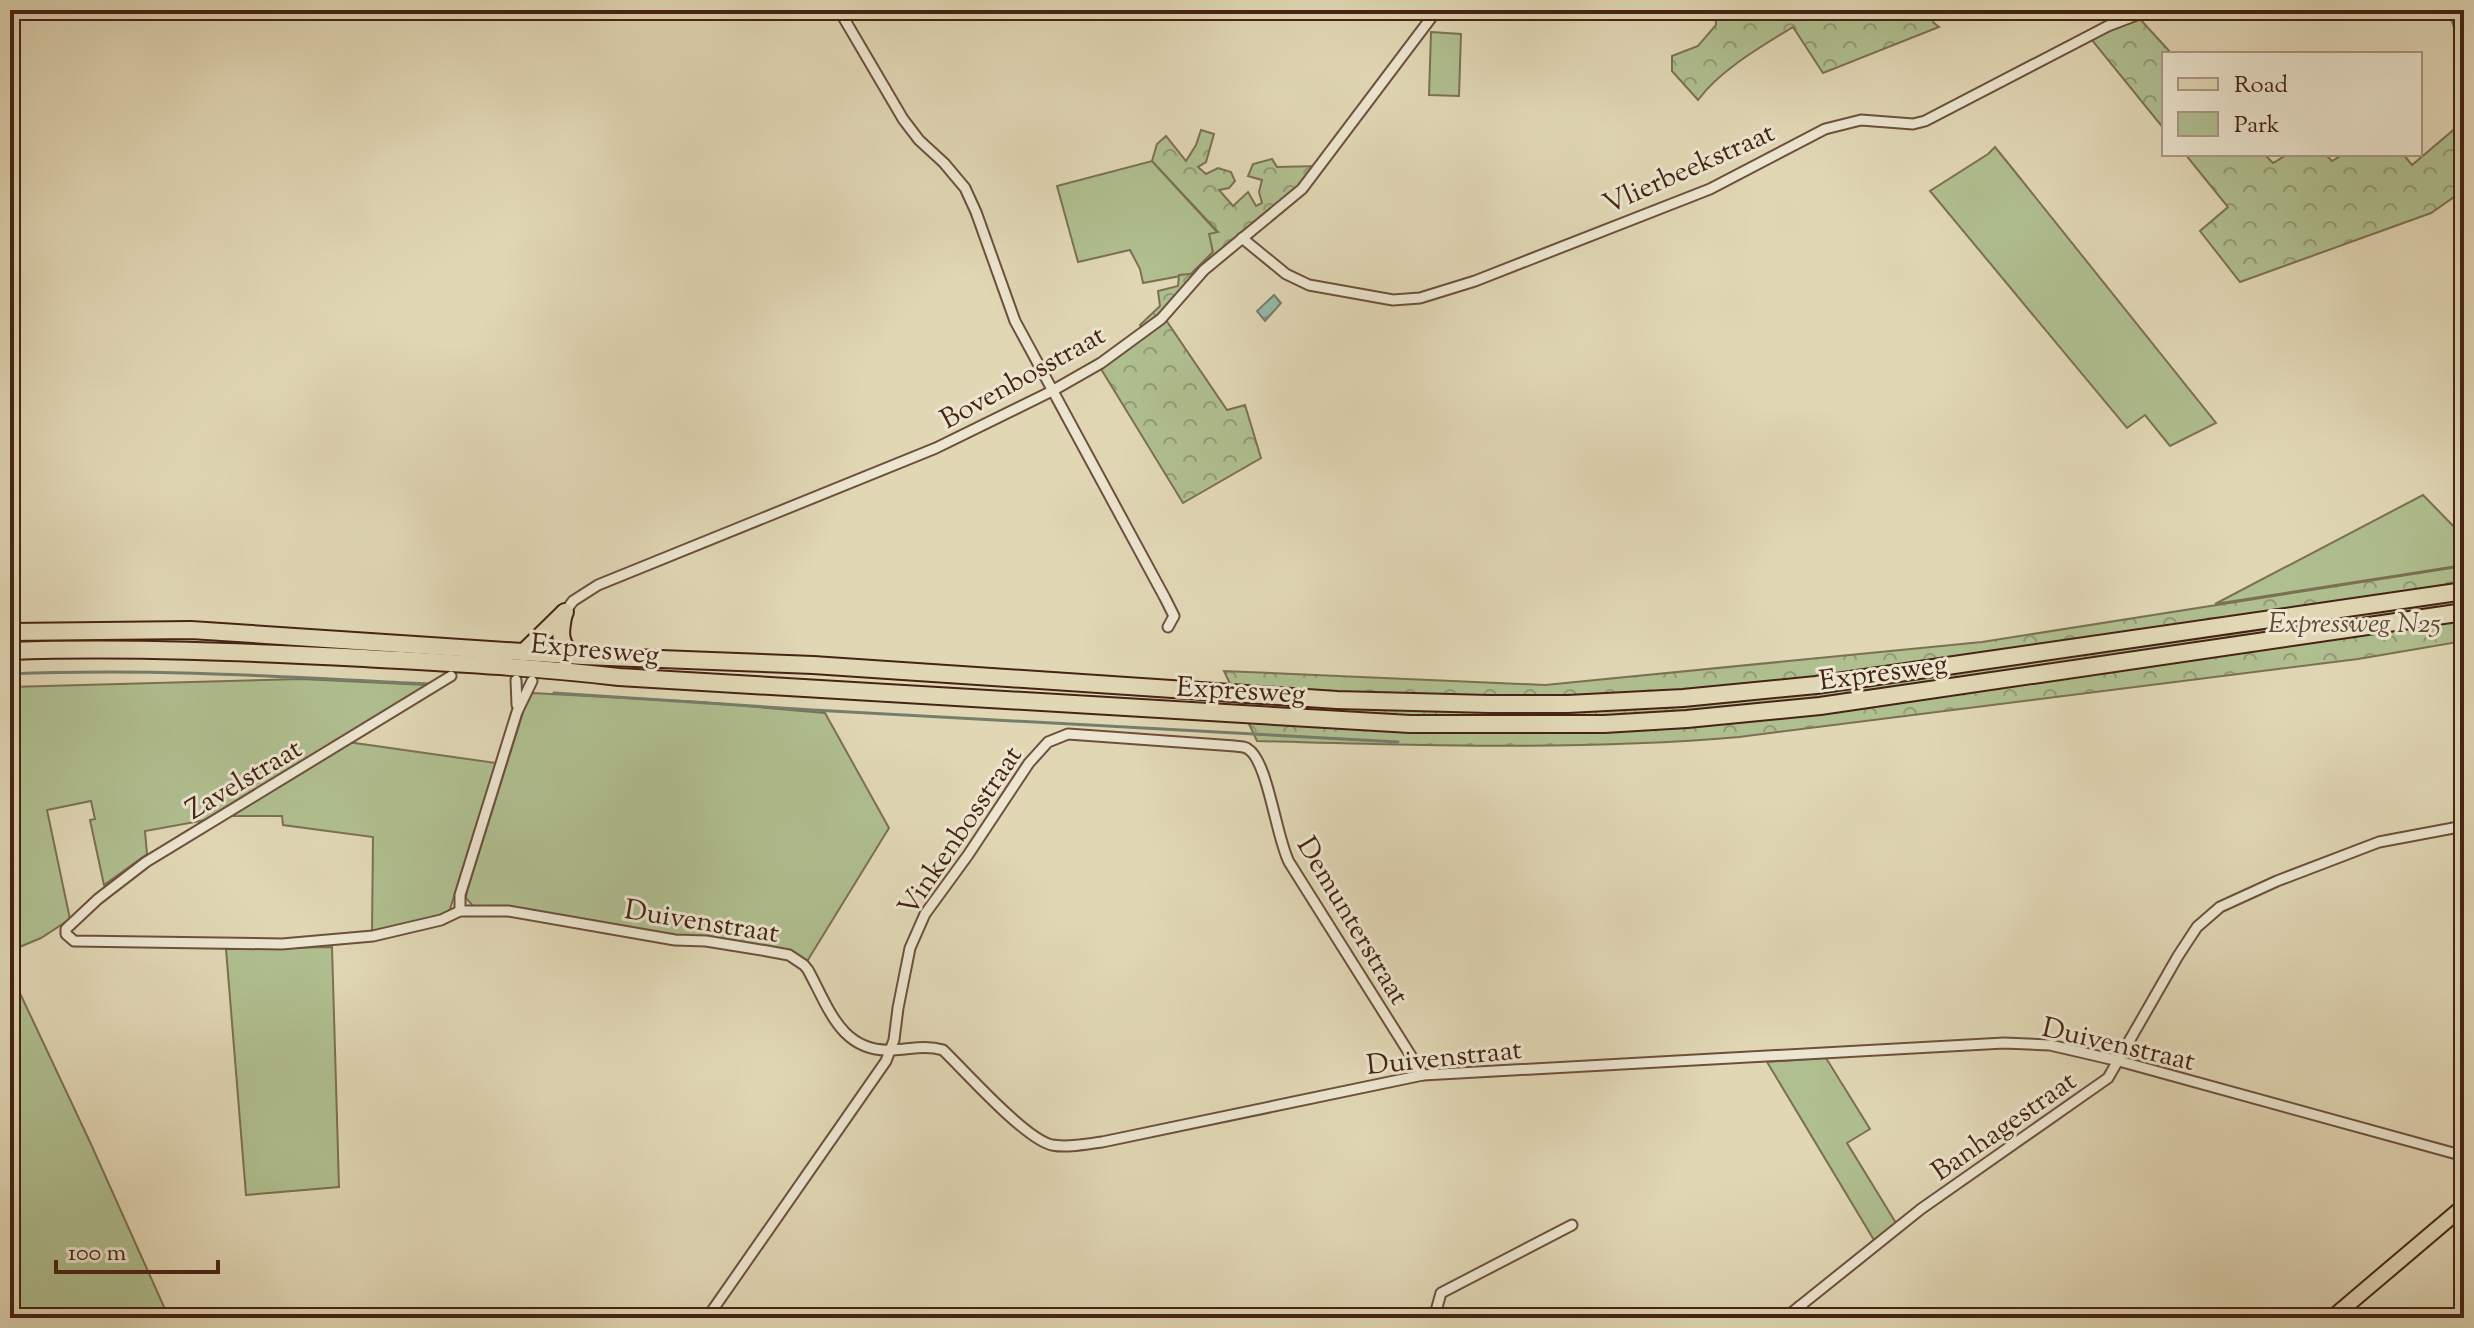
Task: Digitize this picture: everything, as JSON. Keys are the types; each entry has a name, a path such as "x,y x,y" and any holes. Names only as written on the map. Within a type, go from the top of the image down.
{"highway":[{"name":"Expresweg","path":"10,632 191,630 573,655 813,665 1337,700 1568,704 1683,698 1816,685 2464,591"},
{"path":"524,652 565,612"},
{"path":"565,612 560,630 561,640 565,649 573,655"},
{"name":"Expresweg","path":"10,651 211,651 525,674 1336,721 1490,726 1592,725 1727,716 1848,703 2464,612"}],"main road":[{"path":"2332,1318 2464,1206"}],"street":[{"path":"839,10 903,119 965,188 1015,321 1165,598 1174,616 1168,627"},
{"name":"Bovenbosstraat","path":"565,612 573,601 598,585 936,448 1052,391 1101,363 1161,319 1204,270 1302,189 1437,10"},
{"name":"Vlierbeekstraat","path":"1242,238 1286,274 1309,285 1393,300 1420,298 1475,281 1710,189 1825,129 1861,120 1913,124 1925,121 2108,26 2150,10"},
{"path":"517,712 518,689 525,674"},
{"path":"460,911 460,895 517,712 525,674"},
{"name":"Zavelstraat","path":"66,929 98,899 146,862 451,676"},
{"name":"Vinkenbosstraat","path":"707,1318 886,1061 916,931 1029,763 1048,742 1068,734 1235,746 1248,749 1258,762 1265,780"},
{"name":"Demunterstraat","path":"1265,780 1282,848 1289,862 1423,1075"},
{"name":"Banhagestraat","path":"1785,1318 1921,1209 2108,1078 2190,937 2220,907 2277,881 2379,842 2464,826"},
{"name":"Duivenstraat","path":"66,929 67,936 74,941 282,944 373,936 441,920 460,911 508,911 675,940 706,941 789,955 808,970 835,1021 851,1039 873,1050 931,1046 943,1050 1030,1135 1042,1142 1068,1146 1174,1128 1423,1075 2004,1043 2050,1045 2119,1061 2464,1156"},
{"path":"1434,1318 1441,1293 1572,1225"},
{"path":"1800,1306 1811,1318"}],"green space":[{"path":"1715,10 1927,10 1939,27 1823,73 1793,27 1730,69 1698,100 1672,71 1672,56 1698,46 1716,25"},
{"path":"2464,10 2464,59 2450,15"},
{"path":"2139,18 2170,52 2162,52 2162,127 2091,39"},
{"path":"1431,32 1461,34 1459,96 1429,95"},
{"path":"2464,121 2464,190 2431,213 2240,282 2200,231 2228,207 2187,156 2266,156 2273,163 2285,156 2327,156 2332,161 2341,156 2405,156 2412,165"},
{"path":"1201,130 1214,134 1206,162 1198,167 1206,174 1218,168 1231,172 1235,181 1229,188 1219,190 1233,206 1248,192 1256,206 1262,203 1259,192 1262,180 1248,176 1253,164 1272,159 1277,167 1319,166 1300,190 1204,270 1166,320 1227,410 1245,405 1261,458 1183,503 1101,369 1101,363 1143,332 1140,325 1160,306 1158,291 1178,286 1179,275 1191,274 1213,252 1209,234 1218,232 1152,161 1157,144 1166,136 1186,161"},
{"path":"1995,147 2216,423 2170,446 2145,415 2127,428 1930,191"},
{"path":"1152,161 1218,233 1210,235 1213,252 1191,274 1143,283 1130,250 1078,262 1057,186"},
{"path":"2423,495 2464,537 2464,565 2215,604"},
{"name":"Expressweg N25","path":"2464,566 2464,641 2358,659 1739,737 1558,745 1257,741 1224,671 1545,685 1982,642"},
{"path":"301,679 428,685 348,742 496,763 446,914 372,933 373,837 283,825 282,816 228,816 145,831 147,854 104,885 90,820 95,819 91,801 47,810 70,919 41,938 10,951 10,687"},
{"path":"532,693 701,702 825,713 889,828 806,963 801,957 782,950 711,937 676,937 530,911 473,906 466,898 467,891 524,709"},
{"path":"332,947 339,1187 246,1195 226,949"},
{"path":"10,972 90,1142 169,1318 10,1318"},
{"path":"1826,1058 1870,1129 1847,1143 1896,1223 1874,1240 1767,1062"}],"water":[{"path":"1274,295 1281,303 1265,321 1257,311"}],"waterway":[{"path":"10,674 167,673 429,684"},
{"path":"554,693 1398,742"}]}
